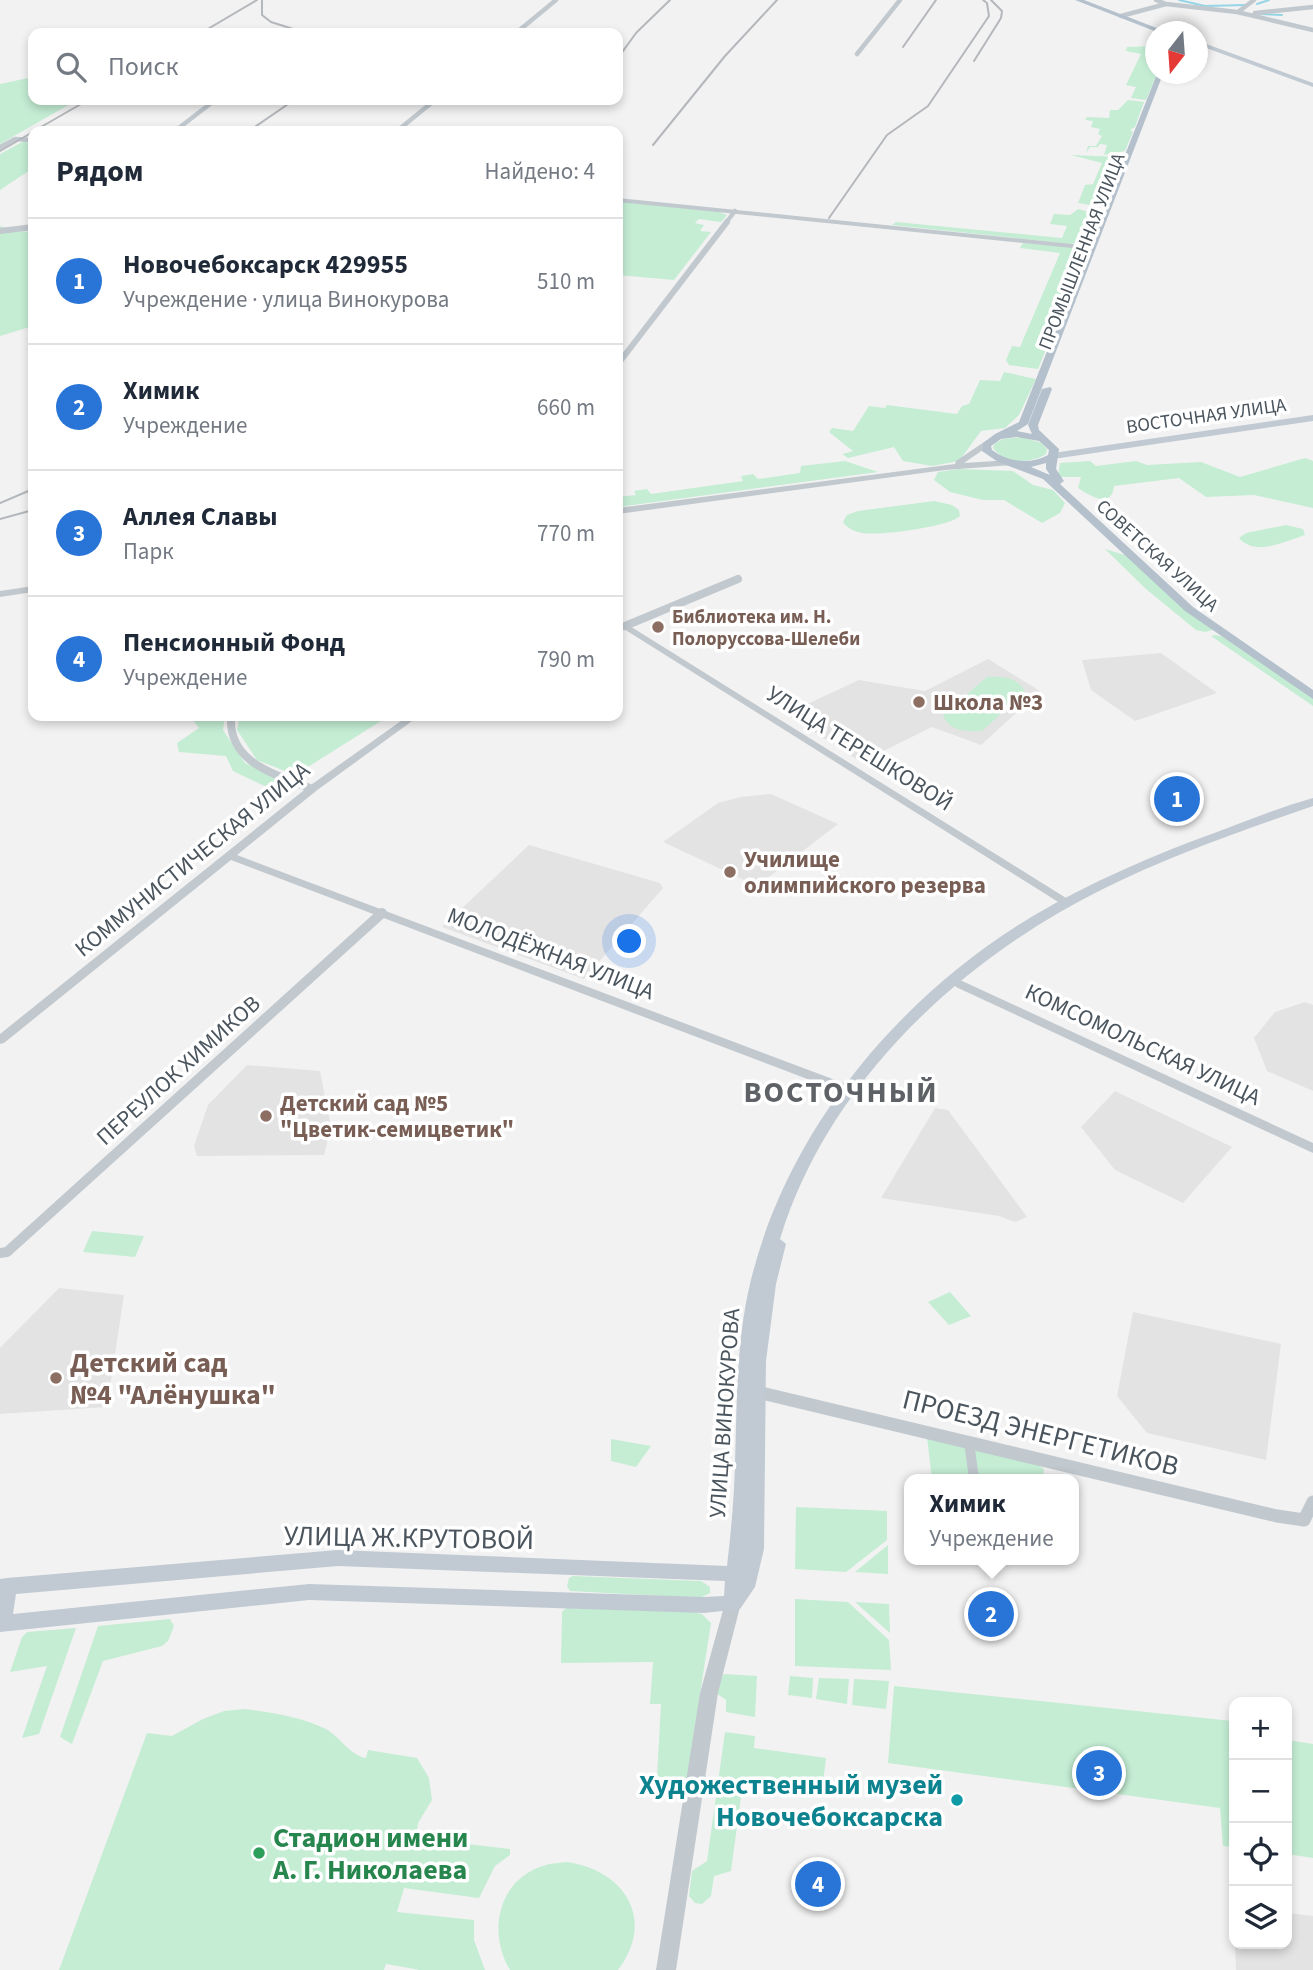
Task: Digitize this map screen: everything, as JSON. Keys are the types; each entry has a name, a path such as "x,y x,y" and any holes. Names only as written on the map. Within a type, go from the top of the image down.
{"main road":[{"path":"1070,0 1145,25"},
{"path":"1078,0 1145,27"},
{"path":"1208,47 1313,85"},
{"name":"ПРОМЫШЛЕННАЯ УЛИЦА","path":"1158,89 1159,84"},
{"name":"ПРОМЫШЛЕННАЯ УЛИЦА","path":"1044,440 1034,431 1033,425 1049,372 1161,84"},
{"name":"ПРОМЫШЛЕННАЯ УЛИЦА","path":"987,443 1023,424 1049,372"},
{"name":"ВОСТОЧНАЯ УЛИЦА","path":"1052,456 1104,446 1313,418"},
{"path":"1002,435 1023,434 1044,440"},
{"name":"ВОСТОЧНАЯ УЛИЦА","path":"1044,440 1070,447 1104,446"},
{"name":"СОВЕТСКАЯ УЛИЦА","path":"1044,440 1054,449 1051,469 1063,489"},
{"name":"СОВЕТСКАЯ УЛИЦА","path":"987,443 985,448 989,454 1040,472 1063,489 1189,609 1313,695"},
{"path":"1013,463 1037,463 1052,456"},
{"name":"СОВЕТСКАЯ УЛИЦА","path":"1075,501 1199,607 1313,685"},
{"name":"УЛИЦА ВИНОКУРОВА","path":"733,1603 746,1587 755,1549 750,1329 763,1284 775,1222 793,1192 814,1141 854,1092 957,983 1004,949 1070,905 1180,850 1313,802"},
{"name":"УЛИЦА ВИНОКУРОВА","path":"1095,891 1313,808"},
{"name":"УЛИЦА ВИНОКУРОВА","path":"733,1603 751,1392"},
{"name":"УЛИЦА Ж.КРУТОВОЙ","path":"3,1587 338,1558 735,1574"},
{"path":"3,1587 1,1623 309,1592 733,1603"}],"street":[{"path":"522,28 556,0"},
{"path":"857,54 900,0"},
{"path":"1156,0 1166,4 1240,13 1313,30"},
{"path":"1240,13 1254,0"},
{"path":"1118,16 1166,4"},
{"path":"1240,13 1313,7"},
{"path":"181,126 209,105"},
{"path":"403,126 429,105"},
{"path":"0,147 15,139 28,140"},
{"name":"ПРОМЫШЛЕННАЯ УЛИЦА","path":"623,200 1079,247 1096,246"},
{"path":"623,357 736,211"},
{"path":"0,231 28,228"},
{"path":"946,467 963,461 987,443"},
{"path":"623,510 946,467 1013,463"},
{"path":"623,626 738,579"},
{"path":"0,593 28,590"},
{"name":"УЛИЦА ТЕРЕШКОВОЙ","path":"623,628 1070,905"},
{"path":"230,721 232,741 247,760 312,789"},
{"name":"КОММУНИСТИЧЕСКАЯ УЛИЦА","path":"0,1040 312,789 407,721"},
{"name":"МОЛОДЁЖНАЯ УЛИЦА","path":"228,855 854,1092"},
{"name":"ПЕРЕУЛОК ХИМИКОВ","path":"0,1253 6,1252 382,913"},
{"name":"КОМСОМОЛЬСКАЯ УЛИЦА","path":"957,983 1313,1148"},
{"name":"ПРОЕЗД ЭНЕРГЕТИКОВ","path":"751,1392 969,1441 1277,1516 1304,1520 1313,1502"},
{"path":"969,1441 973,1474"},
{"name":"УЛИЦА ВИНОКУРОВА","path":"666,1970 709,1693 733,1603"}],"shaded area":[{"path":"1161,653 1217,693 1135,721 1091,690 1082,660"},
{"name":"Школа №3","path":"988,659 1040,691 981,745 932,727 861,762 786,714 859,680 925,691"},
{"path":"771,794 838,824 757,886 663,842 718,803 740,797"},
{"path":"529,845 660,883 663,888 584,979 442,927"},
{"path":"1305,1002 1313,1005 1313,1091 1267,1071 1254,1038 1275,1012"},
{"name":"Детский сад №5 \"Цветик-семицветик\"","path":"247,1065 320,1071 331,1127 324,1155 197,1156 194,1146 208,1105"},
{"path":"1115,1091 1232,1147 1183,1203 1115,1170 1081,1127"},
{"path":"935,1108 948,1110 1027,1217 1015,1222 999,1216 881,1198"},
{"name":"Детский сад №4 \"Алёнушка\"","path":"59,1288 124,1295 107,1407 0,1414 0,1348"},
{"path":"1133,1312 1281,1344 1266,1460 1147,1433 1117,1396"},
{"path":"1292,1914 1313,1916 1313,1970 1236,1970 1235,1949 1292,1949"}],"green space":[{"path":"1145,46 1145,84 1153,84 1146,100 1131,98 1136,87 1126,85 1141,54 1126,51 1127,47"},
{"path":"28,78 28,105 68,105 0,144 0,84"},
{"path":"1128,100 1144,102 1135,127 1130,130 1133,132 1125,151 1104,155 1107,145 1100,144 1098,147 1090,147 1086,153 1088,146 1096,146 1102,136 1098,134 1100,129 1091,127 1093,121 1085,120 1087,117 1109,118 1110,110 1118,110"},
{"path":"28,140 28,171 0,190 0,154"},
{"path":"1071,155 1121,157 1103,204 1098,206 1078,203 1085,185 1093,184 1102,163"},
{"path":"623,202 727,215 721,222 699,219 695,223 704,225 700,231 711,232 674,280 623,275"},
{"path":"1078,209 1101,215 1090,239 1071,244 892,225 896,222 1062,238 1067,226 1050,224 1054,214 1070,215"},
{"path":"0,226 28,232 28,328 0,336"},
{"path":"1023,243 1071,247 1086,253 1038,369 1009,365 1006,360 1012,346 1020,347 1060,253 1020,248"},
{"path":"1004,372 1036,379 1019,415 1005,428 981,431 959,461 932,466 903,461 894,447 848,458 842,454 853,451 829,432 832,428 853,431 869,406 885,408 887,405 957,414 962,406 969,404 980,380 1000,381"},
{"path":"1023,437 1041,443 1047,449 1046,454 1033,460 1018,461 1004,457 993,448 994,444 1003,439"},
{"path":"1305,458 1313,461 1313,508 1254,495 1206,497 1179,478 1114,486 1109,497 1100,499 1078,488 1081,477 1058,477 1060,463 1090,461 1096,466 1136,461 1147,465 1201,462 1240,477"},
{"path":"845,461 878,472 623,506 623,496 636,495 634,491 647,489 651,494 743,481 741,476 753,474 758,479 800,473 801,466"},
{"path":"959,469 1013,471 1033,485 1053,490 1065,503 1060,513 1042,523 1004,500 983,500 950,492 934,480 938,472"},
{"path":"934,501 952,505 959,510 960,516 929,527 871,534 849,528 843,522 847,515 858,511"},
{"path":"1286,525 1303,529 1305,535 1262,547 1246,544 1239,538 1246,533"},
{"path":"1105,549 1128,556 1213,630 1196,630 1146,589"},
{"path":"1216,635 1313,697 1313,706 1211,636"},
{"path":"987,677 1014,680 1025,692 982,731 964,731 949,724 943,715"},
{"path":"194,721 224,721 223,730 245,763 286,780 273,790 233,771 226,756 179,752 177,743 199,728"},
{"path":"239,721 381,721 295,775 257,760 237,730"},
{"path":"92,1231 144,1236 135,1257 83,1252"},
{"path":"950,1292 971,1316 949,1325 928,1302"},
{"path":"927,1437 1030,1460 1044,1469 1044,1474 931,1474"},
{"path":"611,1439 651,1446 636,1467 611,1461"},
{"path":"796,1507 887,1511 887,1540 846,1572 795,1569"},
{"path":"888,1545 888,1574 855,1572"},
{"path":"569,1578 701,1581 710,1587 710,1593 700,1598 570,1591 567,1586"},
{"path":"795,1599 848,1602 889,1640 891,1670 795,1666"},
{"path":"855,1602 889,1604 890,1633"},
{"path":"566,1608 689,1611 702,1614 711,1623 687,1778 657,1777 661,1704 650,1704 653,1662 561,1663 562,1612"},
{"path":"170,1619 174,1626 168,1641 162,1646 103,1661 72,1744 60,1737 98,1626"},
{"path":"76,1628 39,1734 22,1738 47,1666 10,1672 22,1637 27,1632"},
{"path":"724,1674 757,1676 755,1717 726,1712 726,1700 713,1691 715,1682"},
{"path":"790,1676 813,1678 812,1698 788,1695"},
{"path":"819,1678 849,1679 847,1704 816,1699"},
{"path":"854,1679 889,1681 886,1709 852,1705"},
{"path":"894,1686 1229,1721 1229,1847 1223,1846 1220,1808 888,1763"},
{"name":"Стадион имени А. Г. Николаева","path":"245,1709 317,1725 331,1732 361,1757 366,1758 368,1750 417,1758 429,1778 432,1800 418,1823 416,1838 510,1849 510,1855 495,1866 479,1898 404,1888 397,1912 474,1920 474,1940 485,1970 420,1970 386,1964 384,1970 59,1970 147,1733 172,1736 224,1711"},
{"path":"725,1732 755,1736 754,1748 826,1758 822,1792 743,1782 731,1871 714,1876 711,1896 702,1904 695,1903 689,1896 692,1871 707,1861"},
{"path":"1292,1741 1313,1744 1313,1858 1292,1855"},
{"path":"568,1862 588,1867 605,1876 619,1887 629,1901 634,1916 634,1933 629,1951 618,1970 510,1970 499,1939 501,1908 507,1894 530,1872 548,1864"}],"waterway":[{"path":"1179,0 1205,6 1246,5"},
{"path":"1257,4 1269,0"},
{"path":"1261,14 1282,15"}],"railway":[{"path":"209,28 257,0"},
{"path":"262,0 262,15 271,22 290,28"},
{"path":"623,51 636,33 670,0"},
{"path":"653,145 725,56 777,0"},
{"path":"903,47 936,0"},
{"path":"829,218 887,135 928,106 989,16 987,3 983,0"},
{"path":"974,61 1001,18 1002,11 991,0"},
{"path":"43,126 79,105"},
{"path":"256,126 287,105"},
{"path":"0,151 28,135"},
{"path":"0,503 28,491"},
{"path":"0,519 28,511"}],"place":[{"name":"Библиотека им. Н. Полоруссова-Шелеби","path":"658,627"},
{"name":"Школа №3","path":"919,702"},
{"name":"Новочебоксарск 429955","path":"1177,799"},
{"name":"Училище олимпийского резерва","path":"730,872"},
{"name":"Детский сад №5 \"Цветик-семицветик\"","path":"266,1116"},
{"name":"Детский сад №4 \"Алёнушка\"","path":"56,1378"},
{"name":"Химик","path":"991,1614"},
{"name":"Аллея Славы","path":"1099,1773"},
{"name":"Художественный музей Новочебоксарска","path":"957,1800"},
{"name":"Стадион имени А. Г. Николаева","path":"259,1853"},
{"name":"Пенсионный Фонд","path":"818,1884"}],"district":[{"name":"ВОСТОЧНЫЙ","path":"841,1092"}]}
